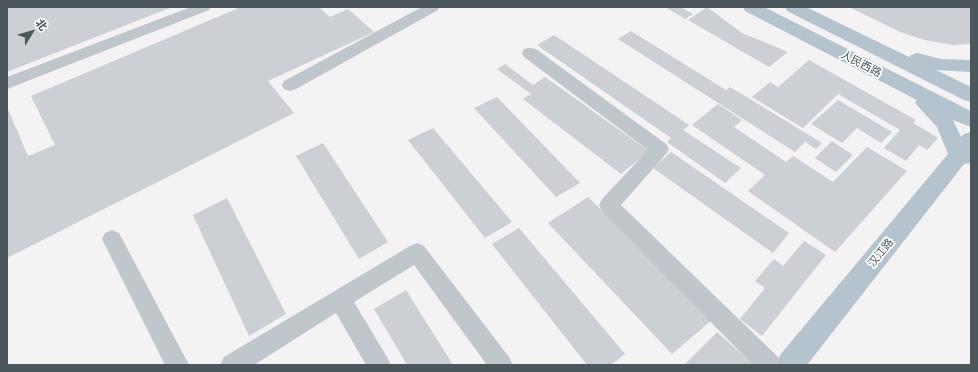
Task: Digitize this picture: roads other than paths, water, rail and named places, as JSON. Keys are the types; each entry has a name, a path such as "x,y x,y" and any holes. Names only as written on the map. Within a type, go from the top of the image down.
{"main road":[{"name":"人民西路","path":"751,7 971,120"},
{"name":"人民西路","path":"793,7 971,95"},
{"path":"876,47 941,66 971,66"},
{"path":"913,90 945,123 967,150"},
{"name":"汉江路","path":"790,365 967,150"}],"street":[{"path":"7,83 204,7"},
{"path":"290,85 433,7"},
{"path":"530,53 660,149 609,205 770,365"},
{"path":"112,239 177,365"},
{"path":"232,365 417,252 501,365"},
{"path":"340,299 379,365"}]}
